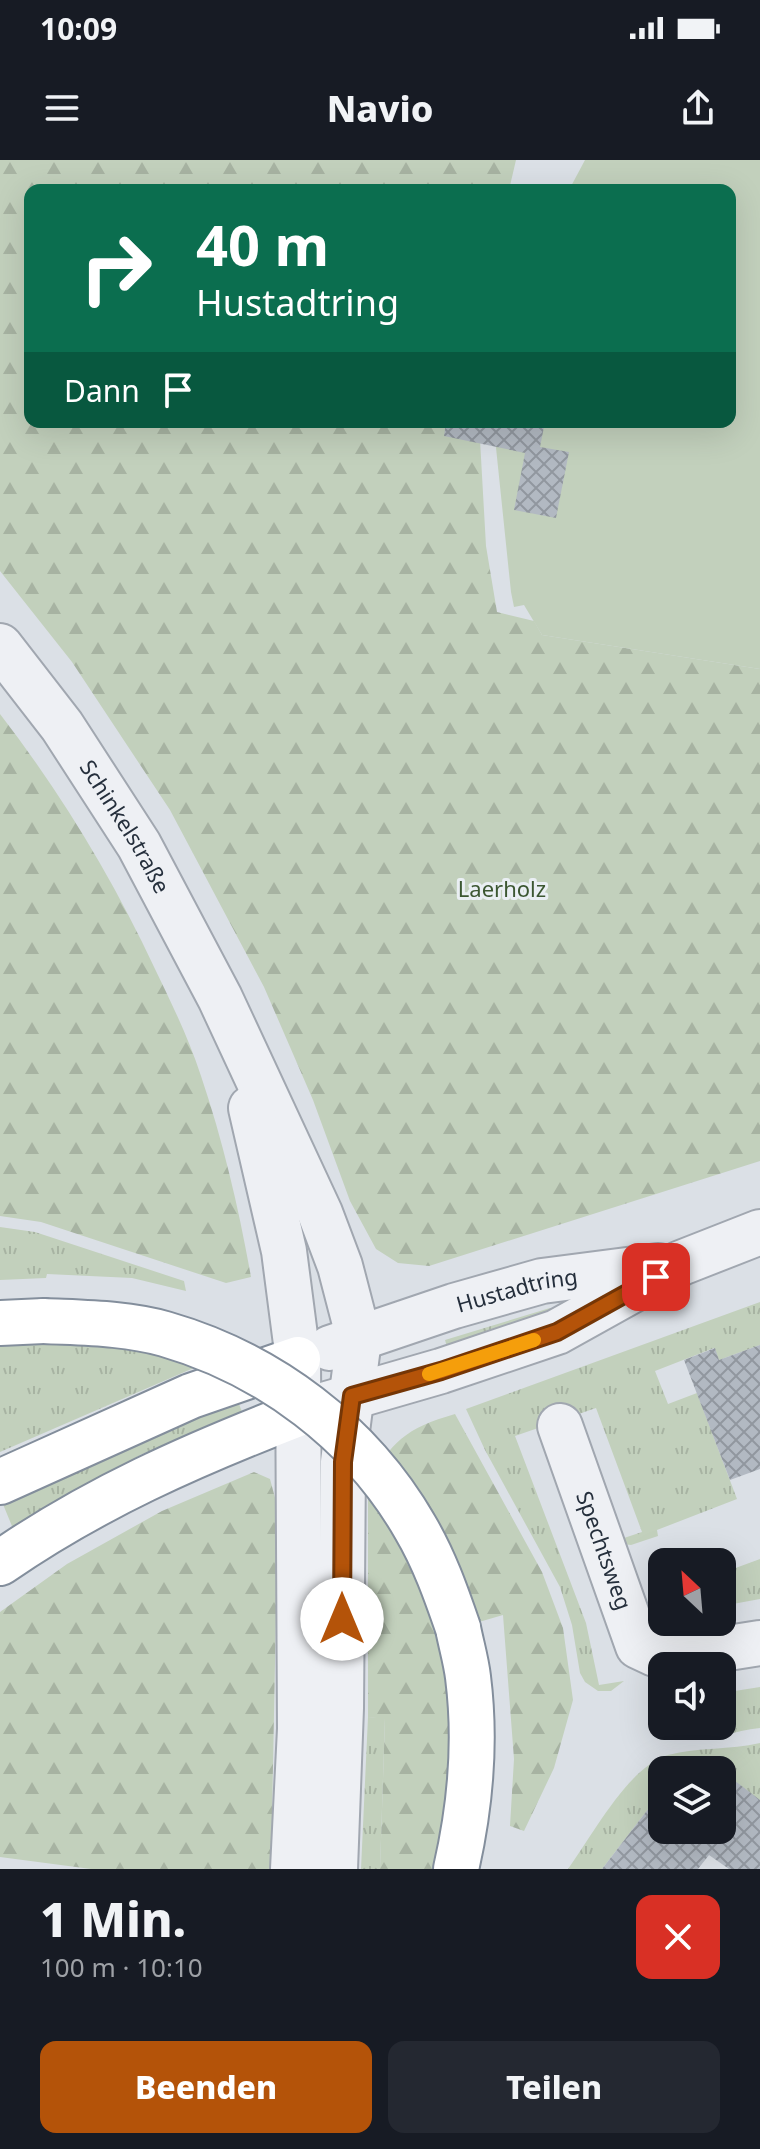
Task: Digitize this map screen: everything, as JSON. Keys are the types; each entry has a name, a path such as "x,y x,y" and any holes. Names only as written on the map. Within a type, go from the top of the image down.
{"highway":[{"path":"0,1323 44,1321 121,1325 163,1333 243,1364 289,1391 364,1455 416,1527 440,1577 458,1628 468,1677 471,1742 469,1795 456,1869"},
{"path":"0,1482 191,1396 298,1359"},
{"path":"0,1563 136,1481 298,1414"}],"street":[{"name":"Schinkelstraße","path":"0,646 62,726 139,845 230,1020 320,1213 340,1266 359,1339"},
{"name":"Schinkelstraße","path":"230,1020 284,1251 298,1359"},
{"name":"Hustadtring","path":"298,1414 557,1332 681,1263 760,1232"},
{"name":"Hustadtring","path":"298,1359 454,1306 542,1281 681,1263"},
{"path":"335,1869 341,1708 343,1462 359,1339"},
{"path":"293,1869 300,1729 298,1359"},
{"name":"Spechtsweg","path":"560,1426 638,1646 671,1657 760,1643"}],"green space":[{"name":"Laerholz","path":"0,160 516,160 510,184 24,184 24,428 479,428 486,546 497,612 534,621 542,635 760,669 760,1161 429,1266 398,1263 376,1249 350,1201 313,1100 264,987 170,810 72,662 0,571"},
{"path":"585,160 760,160 760,669 542,635 524,605 514,607 496,428 736,428 736,184 572,184"},
{"path":"0,714 65,806 104,870 180,1022 216,1125 236,1201 251,1277 226,1283 41,1222 0,1216"},
{"path":"0,1227 35,1232 184,1281 186,1291 132,1278 47,1274 46,1278 0,1280"},
{"path":"760,1302 760,1345 719,1360 714,1348 655,1371 668,1404 697,1393 737,1499 657,1530 658,1536 631,1545 623,1544 618,1540 642,1532 596,1408 515,1436 586,1623 599,1685 624,1681 611,1691 598,1691 585,1682 580,1673 572,1625 560,1587 466,1409"},
{"path":"555,1309 449,1354 445,1340"},
{"path":"0,1334 108,1344 153,1352 196,1367 0,1452"},
{"path":"235,1393 242,1412 140,1455 14,1531 0,1497"},
{"path":"455,1414 542,1572 563,1628 573,1700 554,1768 524,1831 510,1826 514,1759 503,1615 438,1634 461,1744 445,1869 380,1869 385,1719 368,1717 368,1486 384,1458 401,1439 424,1425"},
{"path":"254,1472 270,1479 278,1509 271,1869 91,1869 0,1857 0,1612 67,1564 162,1511"},
{"path":"760,1559 760,1599 736,1603 736,1568"},
{"path":"760,1687 760,1728 736,1733 736,1691"},
{"path":"368,1717 385,1718 380,1869 361,1869"},
{"path":"760,1743 760,1800 736,1786 736,1756 666,1756 679,1752"},
{"path":"648,1766 648,1809 602,1869 568,1869 600,1821"}],"building":[{"path":"445,428 544,428 540,447 569,452 556,518 514,510 525,453 444,436"},
{"path":"760,1345 760,1469 730,1480 684,1360 715,1348 719,1360"},
{"path":"736,1782 760,1800 760,1869 729,1869 709,1855 698,1869 602,1869 648,1809 648,1844 736,1844"}],"slow traffic":[{"path":"429,1374 534,1340"}],"route":[{"path":"342,1619 343,1462 352,1396 441,1371 557,1332 656,1277"}]}
